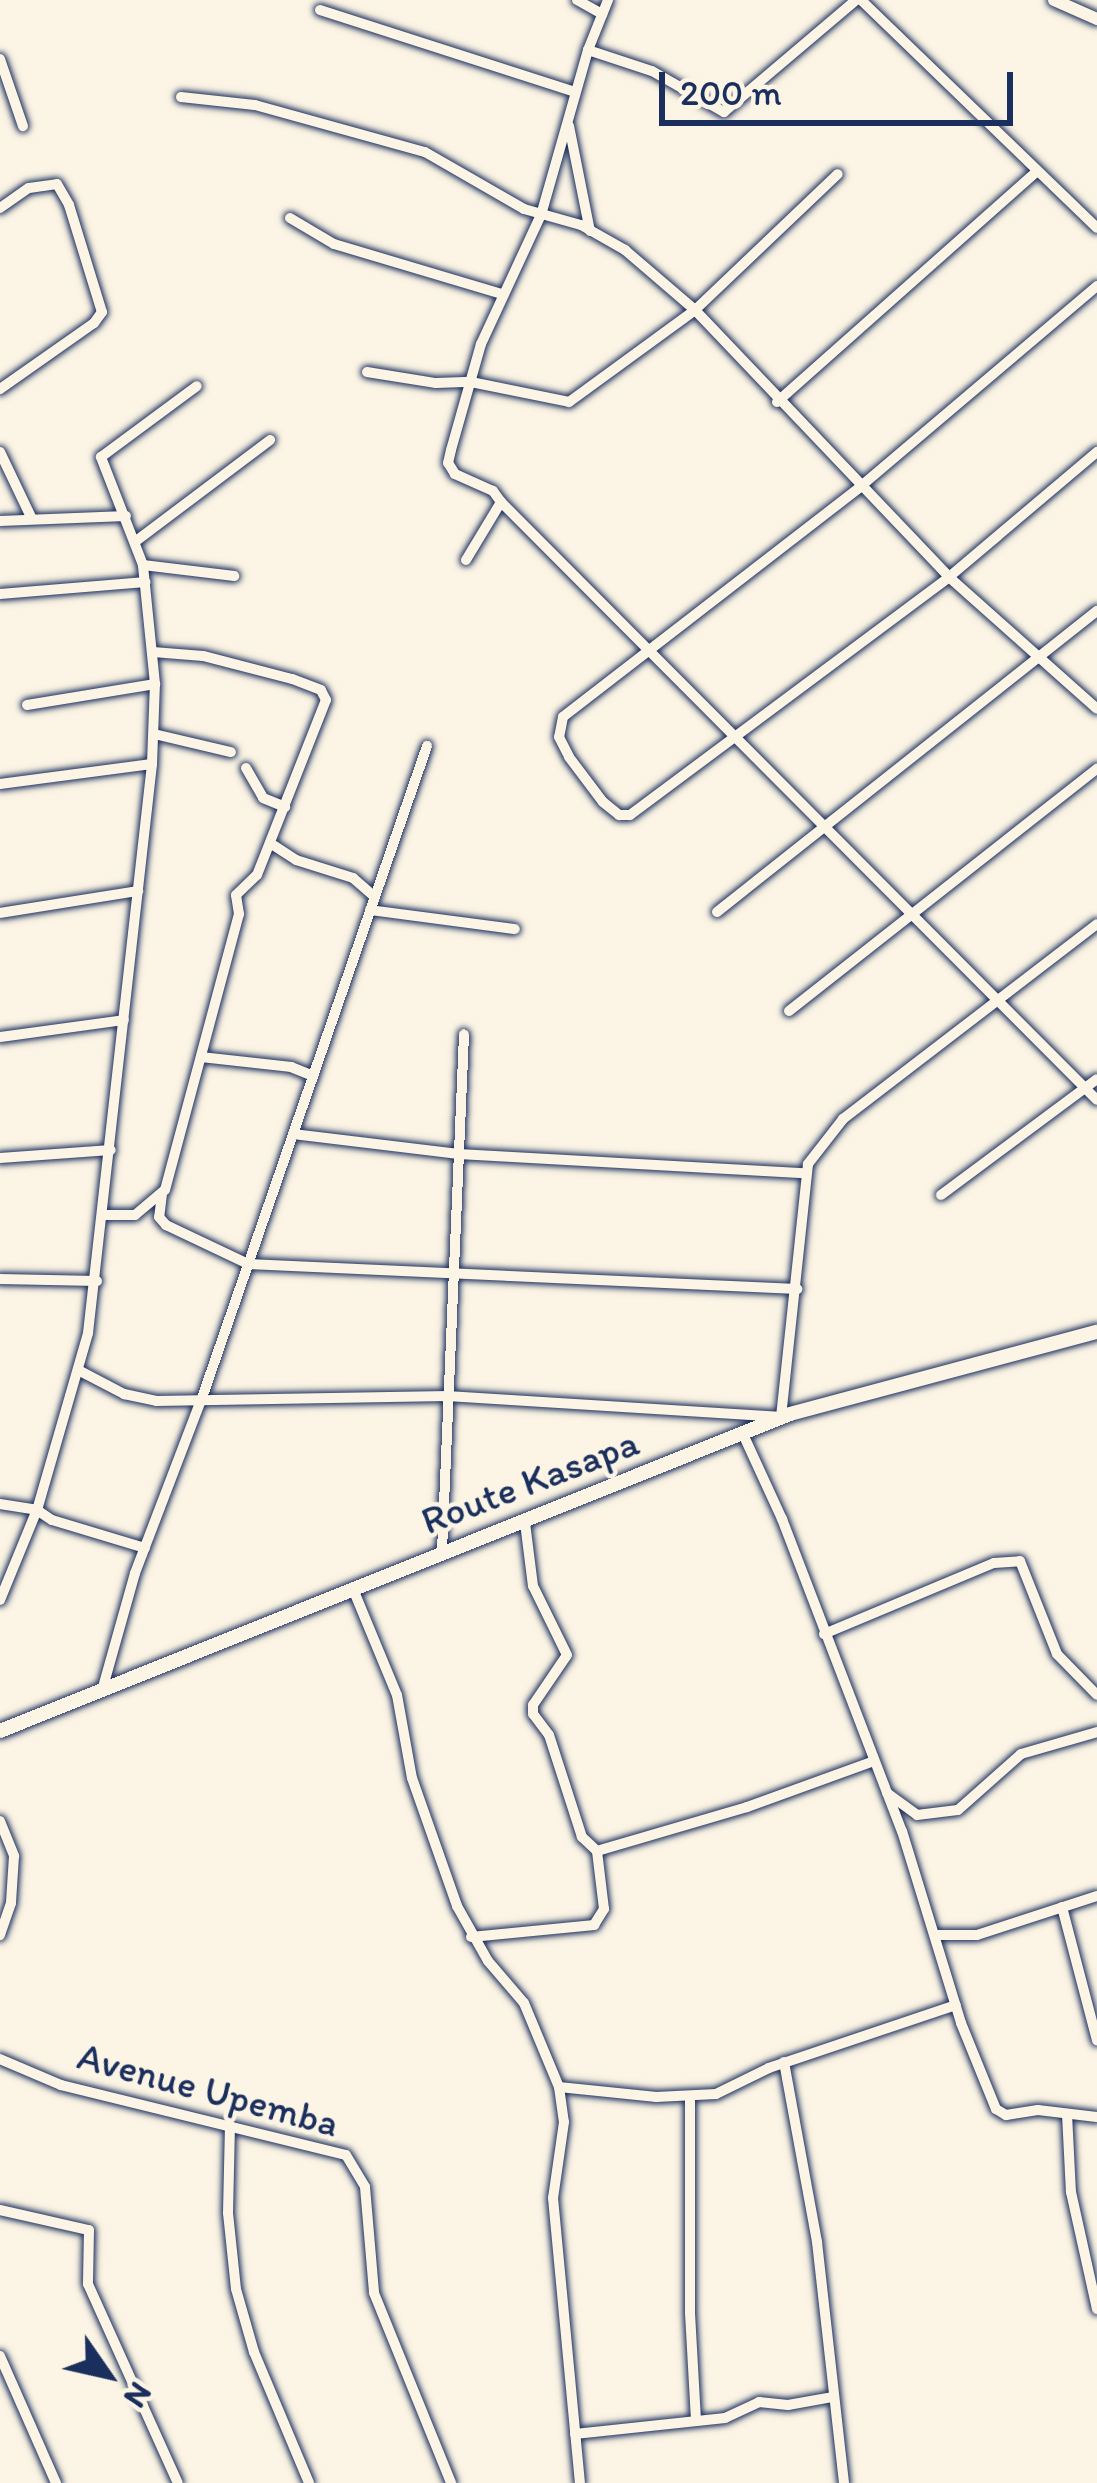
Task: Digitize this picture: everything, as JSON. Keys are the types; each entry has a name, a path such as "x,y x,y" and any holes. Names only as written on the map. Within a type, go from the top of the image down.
{"main road":[{"name":"Route Kasapa","path":"0,1731 782,1417 1097,1332"}],"street":[{"path":"577,0 602,14"},
{"path":"608,0 588,50 541,215 502,294 448,463 455,474 493,491 996,1004 1097,1100"},
{"path":"588,50 652,71 724,112 859,0 1097,228"},
{"path":"1054,0 1097,19"},
{"path":"320,10 575,92"},
{"path":"0,59 23,126"},
{"path":"181,98 210,96 255,105 424,152 541,215 590,231 651,268 949,578 1097,710"},
{"path":"568,123 590,231"},
{"path":"777,402 1037,171"},
{"path":"367,372 436,383 471,382 569,402 695,310 838,174"},
{"path":"0,208 28,188 56,184 69,205 101,312 94,323 0,389"},
{"path":"290,218 334,244 502,294"},
{"path":"1097,286 859,488 563,717 559,726 569,757 603,802 619,815 630,815 949,578 1097,452"},
{"path":"0,1600 37,1510 80,1371 97,1281 152,764 155,684 146,582 103,453 197,386"},
{"path":"136,541 270,440"},
{"path":"0,452 31,517"},
{"path":"466,560 501,502"},
{"path":"0,521 126,516"},
{"path":"143,565 234,576"},
{"path":"0,594 146,582"},
{"path":"717,912 1097,611"},
{"path":"153,652 203,656 321,690 326,700 255,878 236,895 238,914 162,1194 159,1217 166,1226 248,1264 797,1289"},
{"path":"27,705 155,684"},
{"path":"154,734 231,752"},
{"path":"103,1687 146,1548 427,746"},
{"path":"0,784 152,764"},
{"path":"246,768 262,798 285,807"},
{"path":"788,1011 909,911 1097,769"},
{"path":"270,843 296,860 353,878 375,897"},
{"path":"0,913 138,891"},
{"path":"370,910 515,929"},
{"path":"80,1371 140,1400 448,1396 782,1417 797,1289 803,1173 843,1119 1097,924"},
{"path":"0,1037 124,1020"},
{"path":"442,1551 464,1034"},
{"path":"201,1057 291,1067 313,1076"},
{"path":"941,1196 1097,1079"},
{"path":"293,1134 459,1154 803,1173"},
{"path":"0,1157 111,1150"},
{"path":"105,1215 130,1217 162,1194"},
{"path":"0,1280 97,1281"},
{"path":"742,1432 874,1761 956,2005 1000,2113 1097,2116"},
{"path":"0,1504 37,1510 52,1520 146,1548"},
{"path":"471,1937 594,1925 604,1910 597,1851 582,1837 549,1735 533,1714 533,1705 567,1655 533,1586 525,1522"},
{"path":"824,1634 994,1563 1021,1561 1057,1654 1097,1695"},
{"path":"352,1589 397,1695 412,1778 471,1937 524,2003 560,2087 564,2122 553,2198 580,2483"},
{"path":"885,1792 917,1815 958,1810 1021,1754 1097,1732"},
{"path":"597,1851 747,1807 874,1761"},
{"path":"0,1821 14,1856 11,1903 0,1935"},
{"path":"936,1936 977,1935 1097,1896"},
{"path":"1062,1907 1097,2040"},
{"path":"560,2087 690,2098 716,2093 784,2062 956,2005"},
{"name":"Avenue Upemba","path":"0,2059 61,2085 331,2150 356,2165 370,2224 374,2293 452,2483"},
{"path":"784,2062 818,2242 833,2397 843,2440 844,2483"},
{"path":"690,2098 690,2313 696,2420"},
{"path":"1067,2114 1071,2192 1097,2309"},
{"path":"230,2125 228,2213 236,2289 254,2352 309,2483"},
{"path":"0,2210 89,2230 88,2284 178,2483"},
{"path":"0,2356 56,2483"},
{"path":"574,2434 740,2415 759,2402 788,2405 833,2397"}]}
